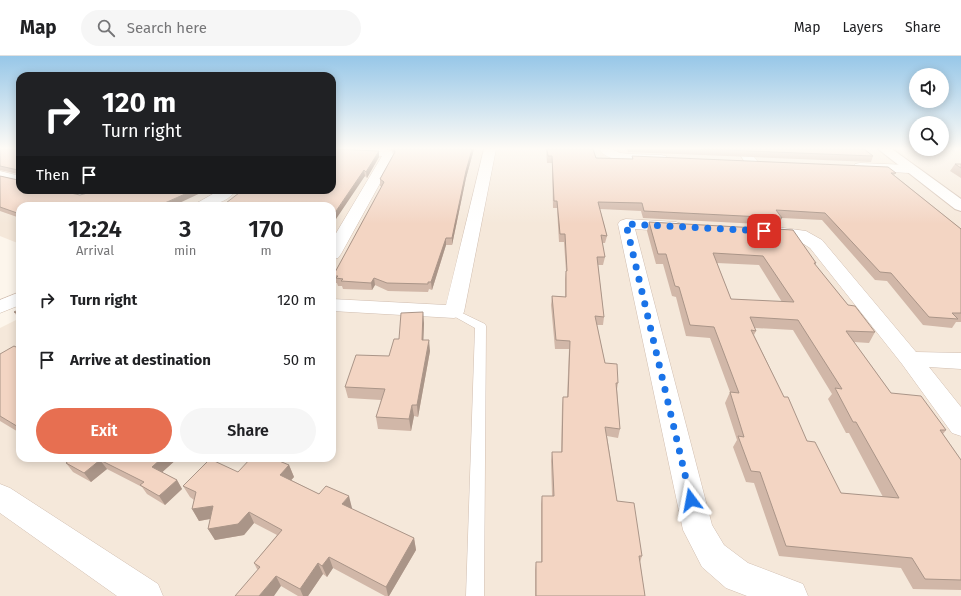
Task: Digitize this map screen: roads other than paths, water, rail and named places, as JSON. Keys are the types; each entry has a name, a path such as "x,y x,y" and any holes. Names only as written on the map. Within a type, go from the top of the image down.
{"street":[{"path":"336,247 379,174"},
{"path":"336,305 454,312 485,174"},
{"path":"916,174 961,206"},
{"path":"0,175 16,179"},
{"path":"210,202 223,194"},
{"path":"695,228 626,224 698,530 713,556 738,576 791,596"},
{"path":"749,230 800,235 816,244 910,358 961,426"},
{"path":"0,307 16,300"},
{"path":"910,358 961,361"},
{"path":"0,497 146,596"}],"lane":[{"path":"454,312 481,326 475,596"}]}
